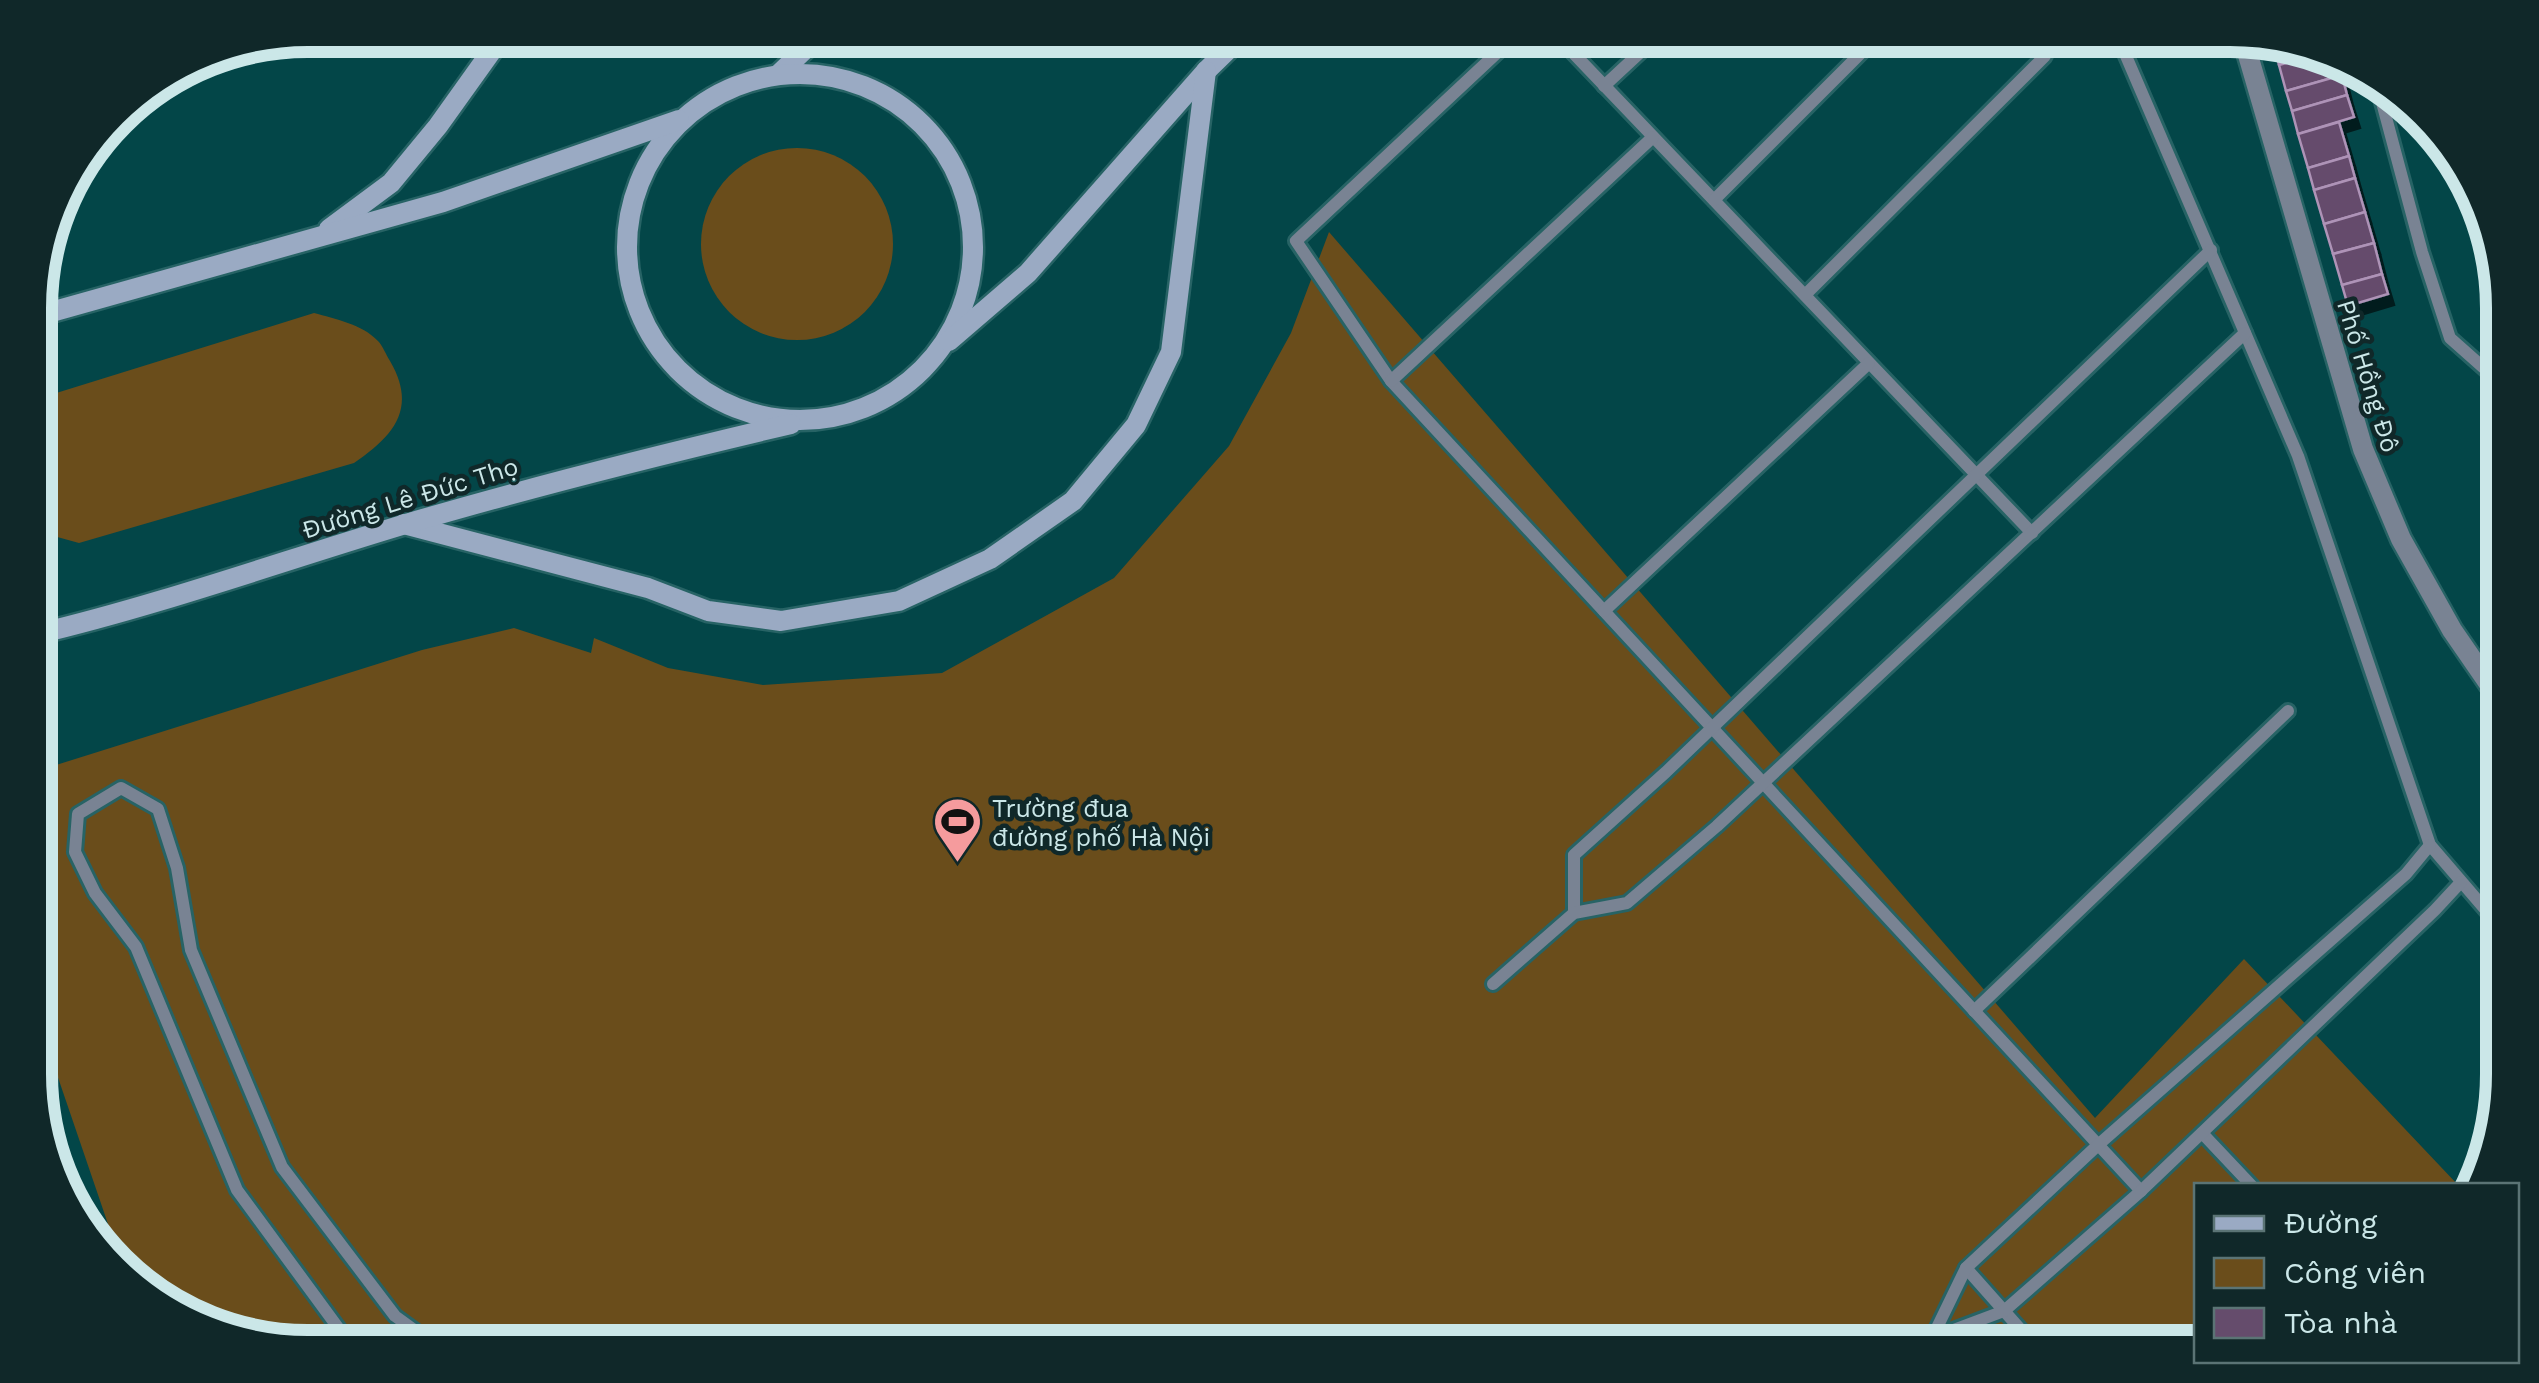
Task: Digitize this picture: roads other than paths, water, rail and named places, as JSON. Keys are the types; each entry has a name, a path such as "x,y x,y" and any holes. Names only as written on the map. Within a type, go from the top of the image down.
{"main road":[{"path":"316,239 391,183 491,52"},
{"path":"780,73 802,52"},
{"path":"679,120 644,168 627,224 629,284 636,302 651,339 690,383 742,412 800,422 855,413 905,386 944,345 1028,273 1226,52"},
{"path":"404,524 648,588 708,611 780,621 899,600 990,559 1073,501 1136,425 1171,352 1206,71"},
{"path":"53,312 443,202 679,120 726,88 780,73 836,76 888,96 932,133 961,182 973,237 968,294 944,345"},
{"name":"Đường Lê Đức Thọ","path":"53,630 128,612 404,524 573,476 800,422"}],"street":[{"name":"Phố Hồng Đô","path":"2248,54 2362,449 2400,539 2452,630 2486,678"}],"lane":[{"path":"1498,52 1296,241 1392,381 2141,1191"},
{"path":"1572,52 2032,533"},
{"path":"1604,86 1640,52"},
{"path":"1714,200 1861,52"},
{"path":"2124,52 2298,456 2430,845 2486,910"},
{"path":"1805,296 2045,56"},
{"path":"2382,102 2422,252 2450,338 2486,369"},
{"path":"1392,381 1654,137"},
{"path":"1574,912 1574,855 2211,250"},
{"path":"1493,984 1574,912 1628,903 1764,784 2245,333"},
{"path":"1604,612 1870,363"},
{"path":"1974,1011 2288,711"},
{"path":"341,1330 237,1190 136,947 95,893 74,852 78,814 121,788 158,809 177,868 191,950 282,1167 395,1316 414,1330"},
{"path":"1933,1330 1966,1268 2394,885 2430,845"},
{"path":"1959,1330 2004,1312 2141,1191 2436,910 2460,882"},
{"path":"2202,1132 2249,1183"},
{"path":"1966,1268 2020,1330"}],"place":[{"name":"Trường đua đường phố Hà Nội","path":"957,864"}]}
